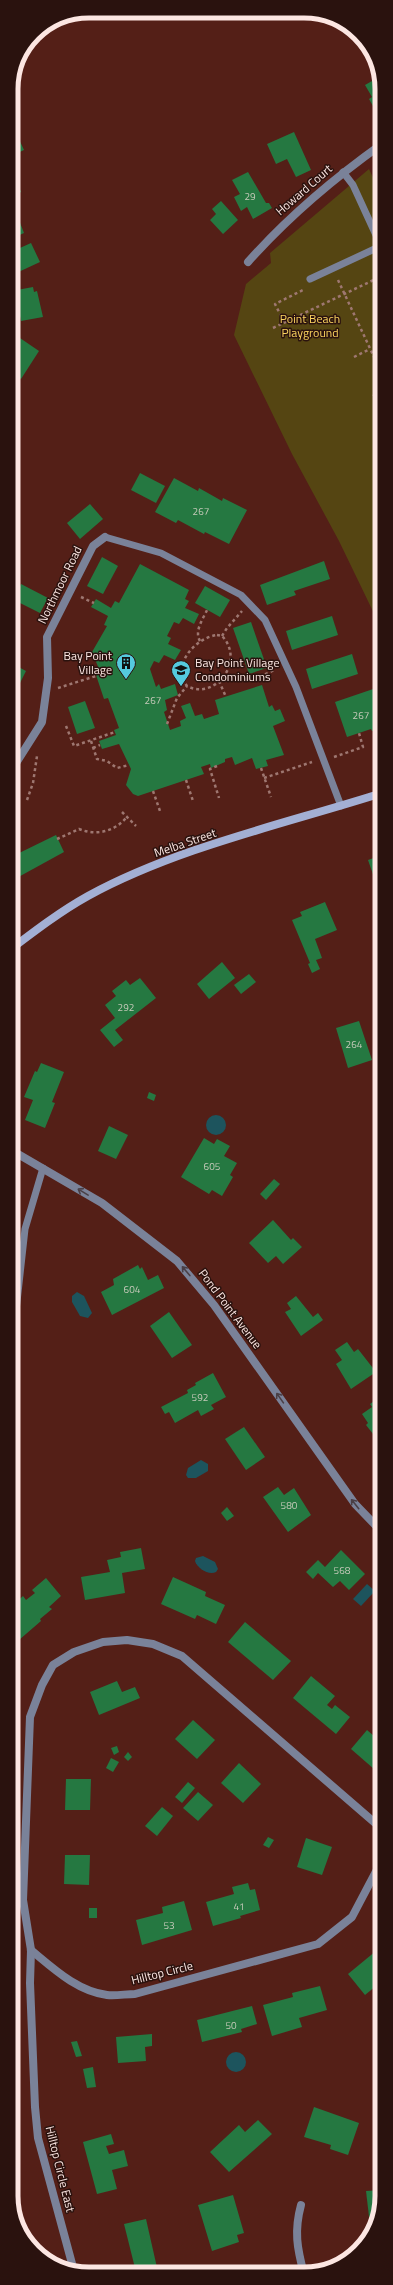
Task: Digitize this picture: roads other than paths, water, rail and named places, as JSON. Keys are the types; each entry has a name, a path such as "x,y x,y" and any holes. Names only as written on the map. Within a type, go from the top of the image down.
{"main road":[{"name":"Melba Street","path":"18,944 46,922 89,896 162,862 375,795"}],"street":[{"name":"Howard Court","path":"248,262 273,234 343,172 375,149"},
{"name":"Northmoor Road","path":"18,760 42,722 46,689 48,637 93,546 105,537"},
{"name":"Pond Point Avenue","path":"18,1154 102,1203 177,1261 214,1305 355,1504 375,1525"},
{"path":"31,1950 22,1900 30,1717 42,1685 53,1665 74,1652 103,1642 127,1640 153,1644 182,1656 375,1823"},
{"name":"Hilltop Circle","path":"31,1950 60,1974 87,1990 108,1995 135,1994 318,1944 352,1917 375,1873"},
{"name":"Hilltop Circle East","path":"31,1950 30,1983 38,2138 72,2265"},
{"path":"301,2204 296,2223 296,2239 302,2267"}],"lane":[{"path":"343,172 353,185 375,235"},
{"path":"310,279 375,248"},
{"path":"105,537 161,553 241,595 265,620 296,687 341,806"},
{"path":"18,1292 25,1229 43,1168"}],"water":[{"path":"216,1115 223,1118 226,1125 223,1132 216,1135 209,1132 206,1125 209,1118"},
{"path":"77,1292 84,1296 92,1313 88,1318 80,1316 72,1302 72,1296"},
{"path":"201,1460 208,1464 208,1471 196,1478 188,1478 186,1475 188,1468"},
{"path":"203,1556 215,1562 218,1569 216,1572 210,1573 204,1571 196,1564 196,1558"},
{"path":"367,1584 375,1591 361,1606 353,1599"},
{"path":"236,2052 243,2055 246,2062 243,2069 236,2072 229,2069 226,2062 229,2055"}],"place":[{"name":"Bay Point Village","path":"126,680"},
{"name":"Bay Point Village Condominiums","path":"181,687"}],"park label":[{"name":"Point Beach Playground","path":"310,326"}]}
